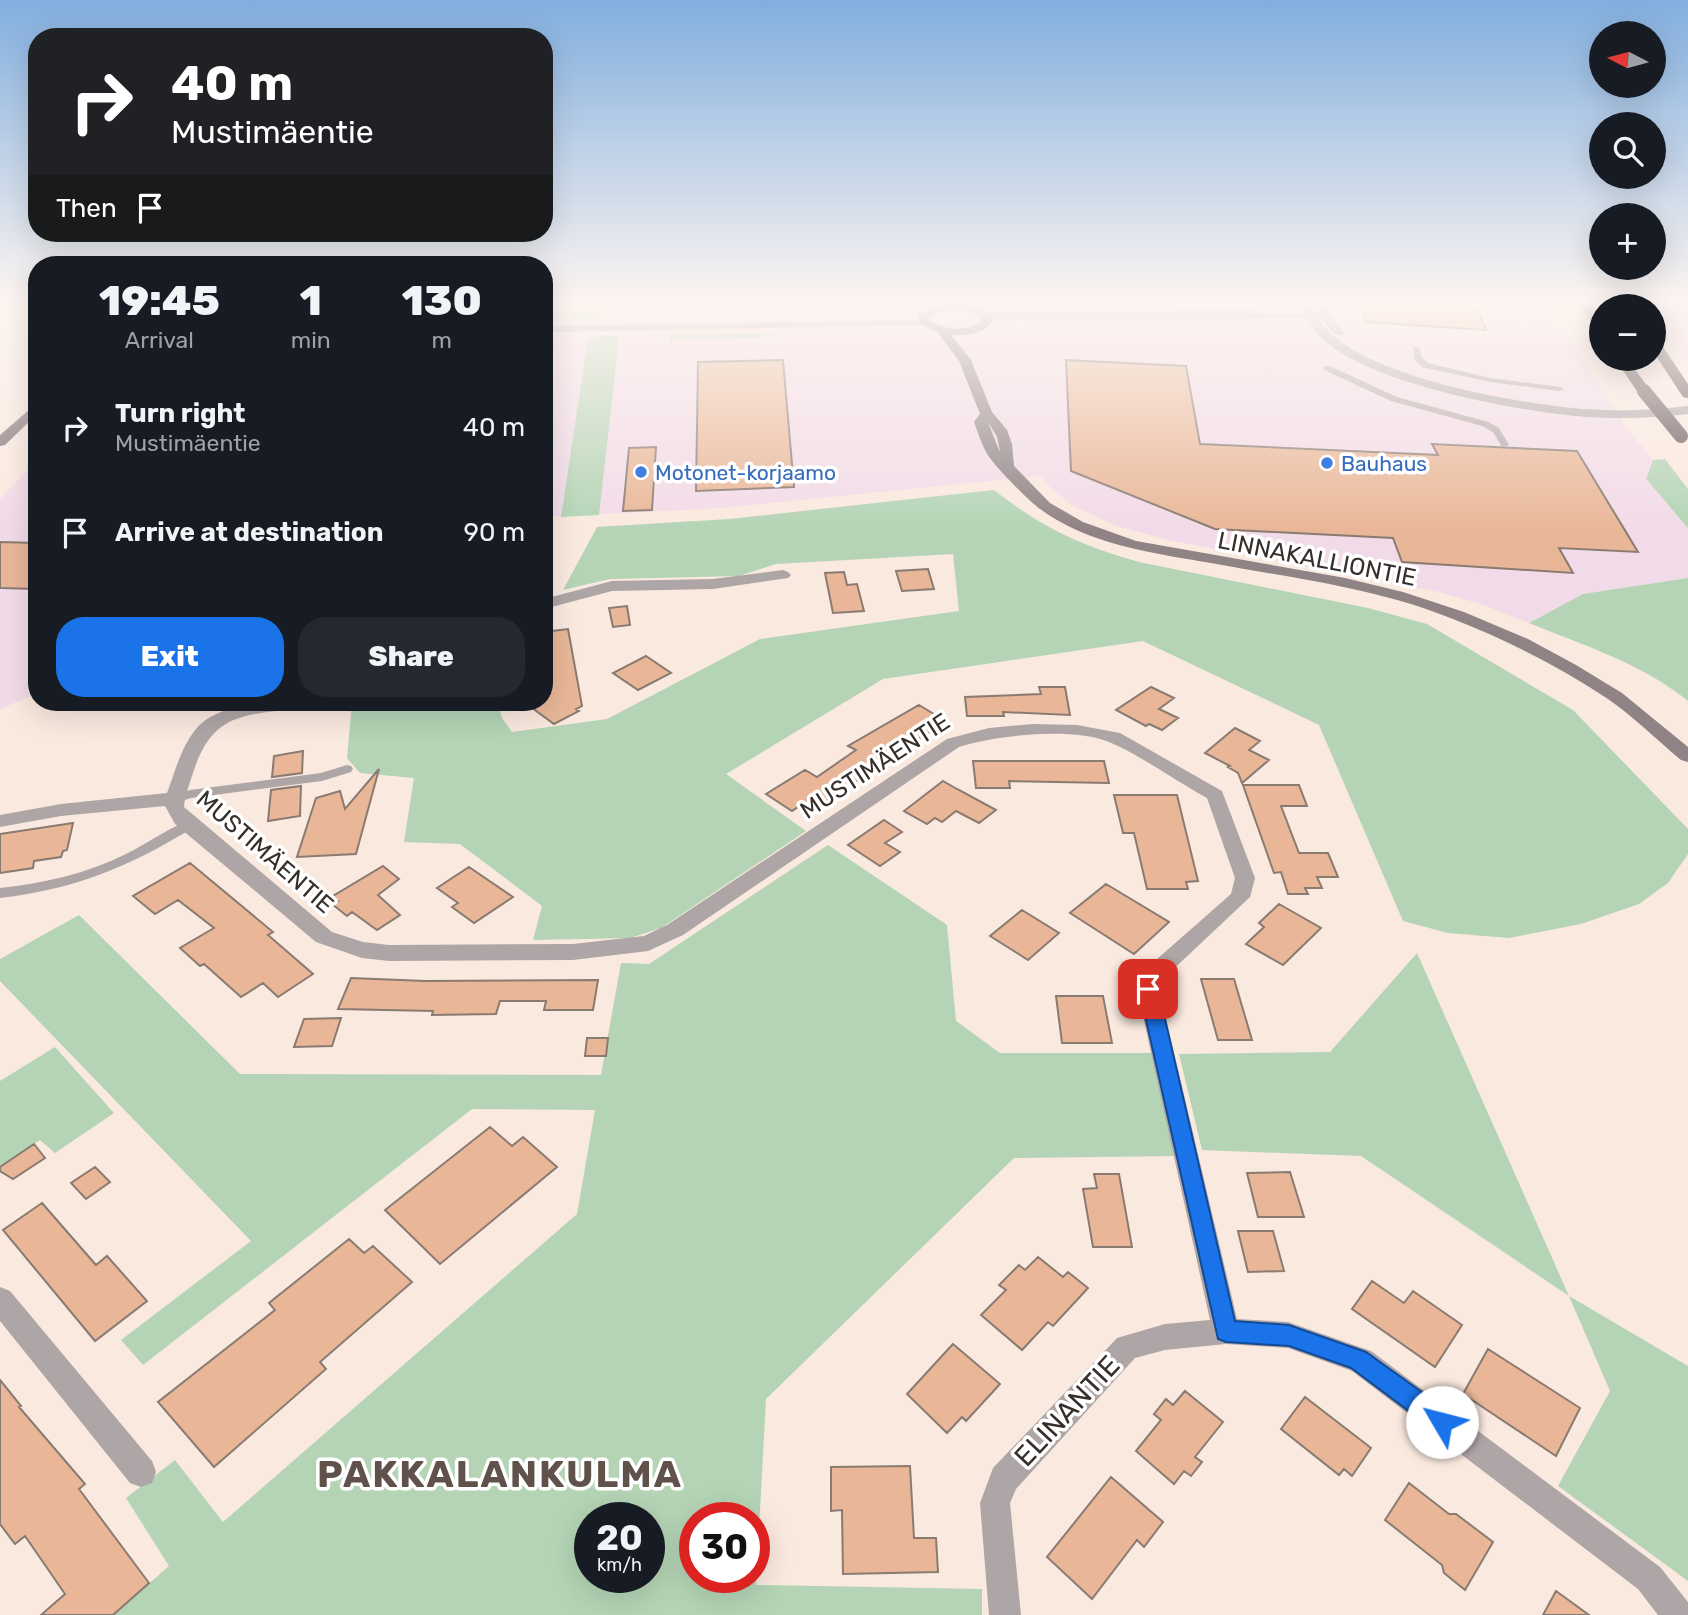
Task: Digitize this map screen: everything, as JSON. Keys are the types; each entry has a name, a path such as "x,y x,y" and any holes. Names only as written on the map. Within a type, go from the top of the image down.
{"highway":[{"path":"1636,379 1685,440"}],"main road":[{"name":"LINNAKALLIONTIE","path":"973,379 986,414 981,422 993,452 1017,480 1045,506 1070,521 1112,539 1168,553 1345,583 1397,595 1458,615 1522,643 1593,683 1653,725 1688,756"},
{"path":"5,438 28,416"}],"street":[{"path":"1417,379 1461,394 1549,409 1607,414 1688,411"},
{"path":"1438,379 1503,400"},
{"path":"553,602 612,586 713,583 783,575"},
{"path":"0,821 61,810 175,799 202,732 211,724 234,715 256,711"},
{"name":"MUSTIMÄENTIE","path":"175,799 174,808 189,825 324,937 362,950 389,953 531,954 648,943 675,930 945,748 972,735 1025,730 1097,732 1114,737 1215,794 1245,878 1240,897 1156,972 1148,989 1226,1331"},
{"path":"0,1300 141,1472"},
{"name":"ELINANTIE","path":"1005,1615 995,1503 1004,1479 1030,1447 1127,1347 1165,1337 1226,1331 1289,1335 1362,1361 1649,1578 1678,1615"}],"lane":[{"path":"1350,379 1394,400 1485,424 1496,430 1505,445"},
{"path":"1487,379 1560,389"},
{"path":"175,799 190,794 322,777 347,769"},
{"path":"0,893 61,886 104,872 189,825"}],"shaded area":[{"path":"553,379 1596,379 1626,427 1653,460 1646,480 1688,528 1688,578 1583,594 1529,623 1481,604 1439,592 1168,540 1114,525 1072,505 1041,476 723,508 553,517"},
{"path":"28,469 28,698 0,709 0,499"}],"green space":[{"path":"582,379 614,379 599,515 561,517"},
{"path":"1665,459 1688,489 1688,528 1646,479 1653,460"},
{"path":"994,490 1062,534 1118,556 1368,608 1427,624 1573,710 1688,829 1688,854 1668,883 1639,904 1581,924 1509,938 1448,933 1403,921 1319,725 1143,641 883,679 726,774 806,831 661,928 630,938 533,940 542,906 460,844 404,842 414,778 360,773 347,758 351,711 500,711 512,732 607,719 760,639 959,611 953,554 776,564 739,576 610,579 563,590 597,527 729,519"},
{"path":"1688,578 1688,701 1652,676 1632,666 1529,623 1583,594"},
{"path":"828,845 947,925 956,1021 1000,1053 1153,1053 1176,1156 1014,1158 766,1399 760,1502 679,1502 679,1593 770,1593 770,1585 982,1589 982,1615 113,1615 169,1566 126,1498 175,1460 223,1522 577,1214 595,1110 472,1109 143,1365 121,1340 251,1241 0,981 0,959 79,915 240,1074 601,1075 621,963 649,964"},
{"path":"1417,953 1569,1296 1361,1156 1202,1150 1179,1054 1330,1052"},
{"path":"55,1047 114,1113 55,1153 40,1140 0,1166 0,1081"},
{"path":"1569,1296 1688,1366 1688,1581 1558,1486 1610,1391"}],"building":[{"path":"698,379 785,379 794,487 696,491"},
{"name":"Bauhaus","path":"1067,379 1188,379 1200,444 1438,455 1432,444 1577,451 1638,552 1559,548 1573,573 1402,562 1393,538 1215,529 1071,471"},
{"name":"Motonet-korjaamo","path":"656,447 652,510 623,511 629,448"},
{"path":"0,542 28,543 28,589 0,588"},
{"path":"928,569 934,589 902,591 896,571"},
{"path":"844,572 847,585 857,584 864,611 833,613 825,573"},
{"path":"627,606 630,625 613,627 609,608"},
{"path":"568,629 582,706 576,709 579,711 554,724 536,711 553,711 553,631"},
{"path":"646,656 671,673 638,690 613,673"},
{"path":"1039,687 1065,687 1070,715 1003,712 1004,716 967,716 965,697 1041,694"},
{"path":"1151,687 1174,698 1159,709 1178,718 1162,730 1149,724 1146,726 1116,710"},
{"path":"919,705 947,722 898,751 901,752 813,810 804,803 792,811 766,794 805,770 817,777 856,750 848,746"},
{"path":"1235,728 1260,741 1249,750 1269,760 1242,783 1238,773 1228,767 1230,766 1205,753"},
{"path":"303,751 302,773 272,777 274,756"},
{"path":"973,761 1104,761 1109,783 1009,781 1010,788 976,788"},
{"path":"379,769 356,854 297,857 316,798 340,791 345,809"},
{"path":"943,781 996,810 979,823 956,811 942,822 935,818 927,824 904,811"},
{"path":"1243,785 1299,785 1307,806 1281,806 1299,853 1328,853 1338,877 1317,877 1322,888 1305,888 1308,894 1288,894 1281,872 1274,873"},
{"path":"301,786 300,816 268,821 271,790"},
{"path":"1114,795 1177,795 1198,881 1186,882 1188,889 1147,889 1134,833 1123,833"},
{"path":"884,820 902,832 885,843 900,852 880,866 848,845"},
{"path":"73,823 67,850 63,851 61,857 34,861 33,868 0,873 0,834"},
{"path":"190,863 273,932 268,935 313,974 278,997 263,983 241,997 204,964 200,966 180,948 214,928 178,900 155,914 133,896"},
{"path":"383,866 399,879 378,895 400,915 377,930 352,912 347,916 332,904 338,901 333,896"},
{"path":"469,867 513,897 474,923 452,907 458,903 437,888"},
{"path":"1106,884 1169,922 1134,954 1070,913"},
{"path":"1279,904 1321,928 1283,965 1246,944 1264,927 1259,923"},
{"path":"1022,910 1059,933 1028,960 990,936"},
{"path":"351,978 425,981 598,980 593,1010 544,1010 546,1001 500,1001 496,1014 432,1015 433,1011 338,1009"},
{"path":"1201,979 1234,979 1252,1040 1218,1040"},
{"path":"1056,996 1103,996 1112,1043 1062,1043"},
{"path":"341,1018 332,1046 294,1047 304,1019"},
{"path":"587,1038 608,1038 606,1056 585,1056"},
{"path":"490,1127 512,1146 523,1137 557,1167 440,1264 385,1210"},
{"path":"34,1144 45,1158 13,1179 0,1171 0,1167"},
{"path":"95,1167 110,1182 86,1199 71,1183"},
{"path":"1290,1172 1304,1217 1258,1217 1247,1173"},
{"path":"1094,1174 1119,1174 1132,1247 1093,1247 1083,1189 1097,1188"},
{"path":"42,1203 96,1265 107,1256 147,1301 95,1341 3,1230"},
{"path":"1238,1231 1273,1231 1284,1271 1248,1272"},
{"path":"349,1239 364,1253 373,1246 412,1282 320,1362 326,1369 214,1467 158,1402 275,1310 269,1303"},
{"path":"1038,1257 1063,1277 1068,1272 1088,1288 1053,1326 1048,1322 1022,1350 981,1315 1006,1290 999,1285 1019,1265 1025,1270"},
{"path":"1372,1281 1404,1303 1413,1291 1462,1325 1435,1367 1352,1309"},
{"path":"953,1344 1000,1384 966,1421 962,1417 947,1433 907,1394"},
{"path":"1488,1349 1580,1408 1556,1456 1463,1394"},
{"path":"0,1380 21,1406 19,1407 85,1484 79,1489 149,1583 113,1615 41,1615 65,1594 25,1536 15,1544 0,1524"},
{"path":"1185,1391 1223,1422 1195,1457 1202,1462 1191,1476 1184,1471 1174,1484 1136,1451 1161,1420 1154,1414 1166,1399 1173,1405"},
{"path":"1305,1397 1371,1448 1352,1476 1344,1469 1339,1475 1281,1429"},
{"path":"910,1466 914,1538 936,1538 938,1572 843,1574 842,1510 831,1511 831,1467"},
{"path":"1111,1477 1163,1522 1144,1547 1137,1540 1092,1599 1047,1557"},
{"path":"1409,1483 1449,1514 1456,1514 1493,1542 1465,1590 1444,1573 1442,1565 1385,1520"},
{"path":"1556,1591 1589,1615 1543,1615"}],"place":[{"name":"Bauhaus","path":"1327,463"},
{"name":"Motonet-korjaamo","path":"641,472"}],"district":[{"name":"PAKKALANKULMA","path":"500,1474"}],"route":[{"path":"1148,989 1226,1331 1289,1335 1358,1359 1442,1422"}]}
